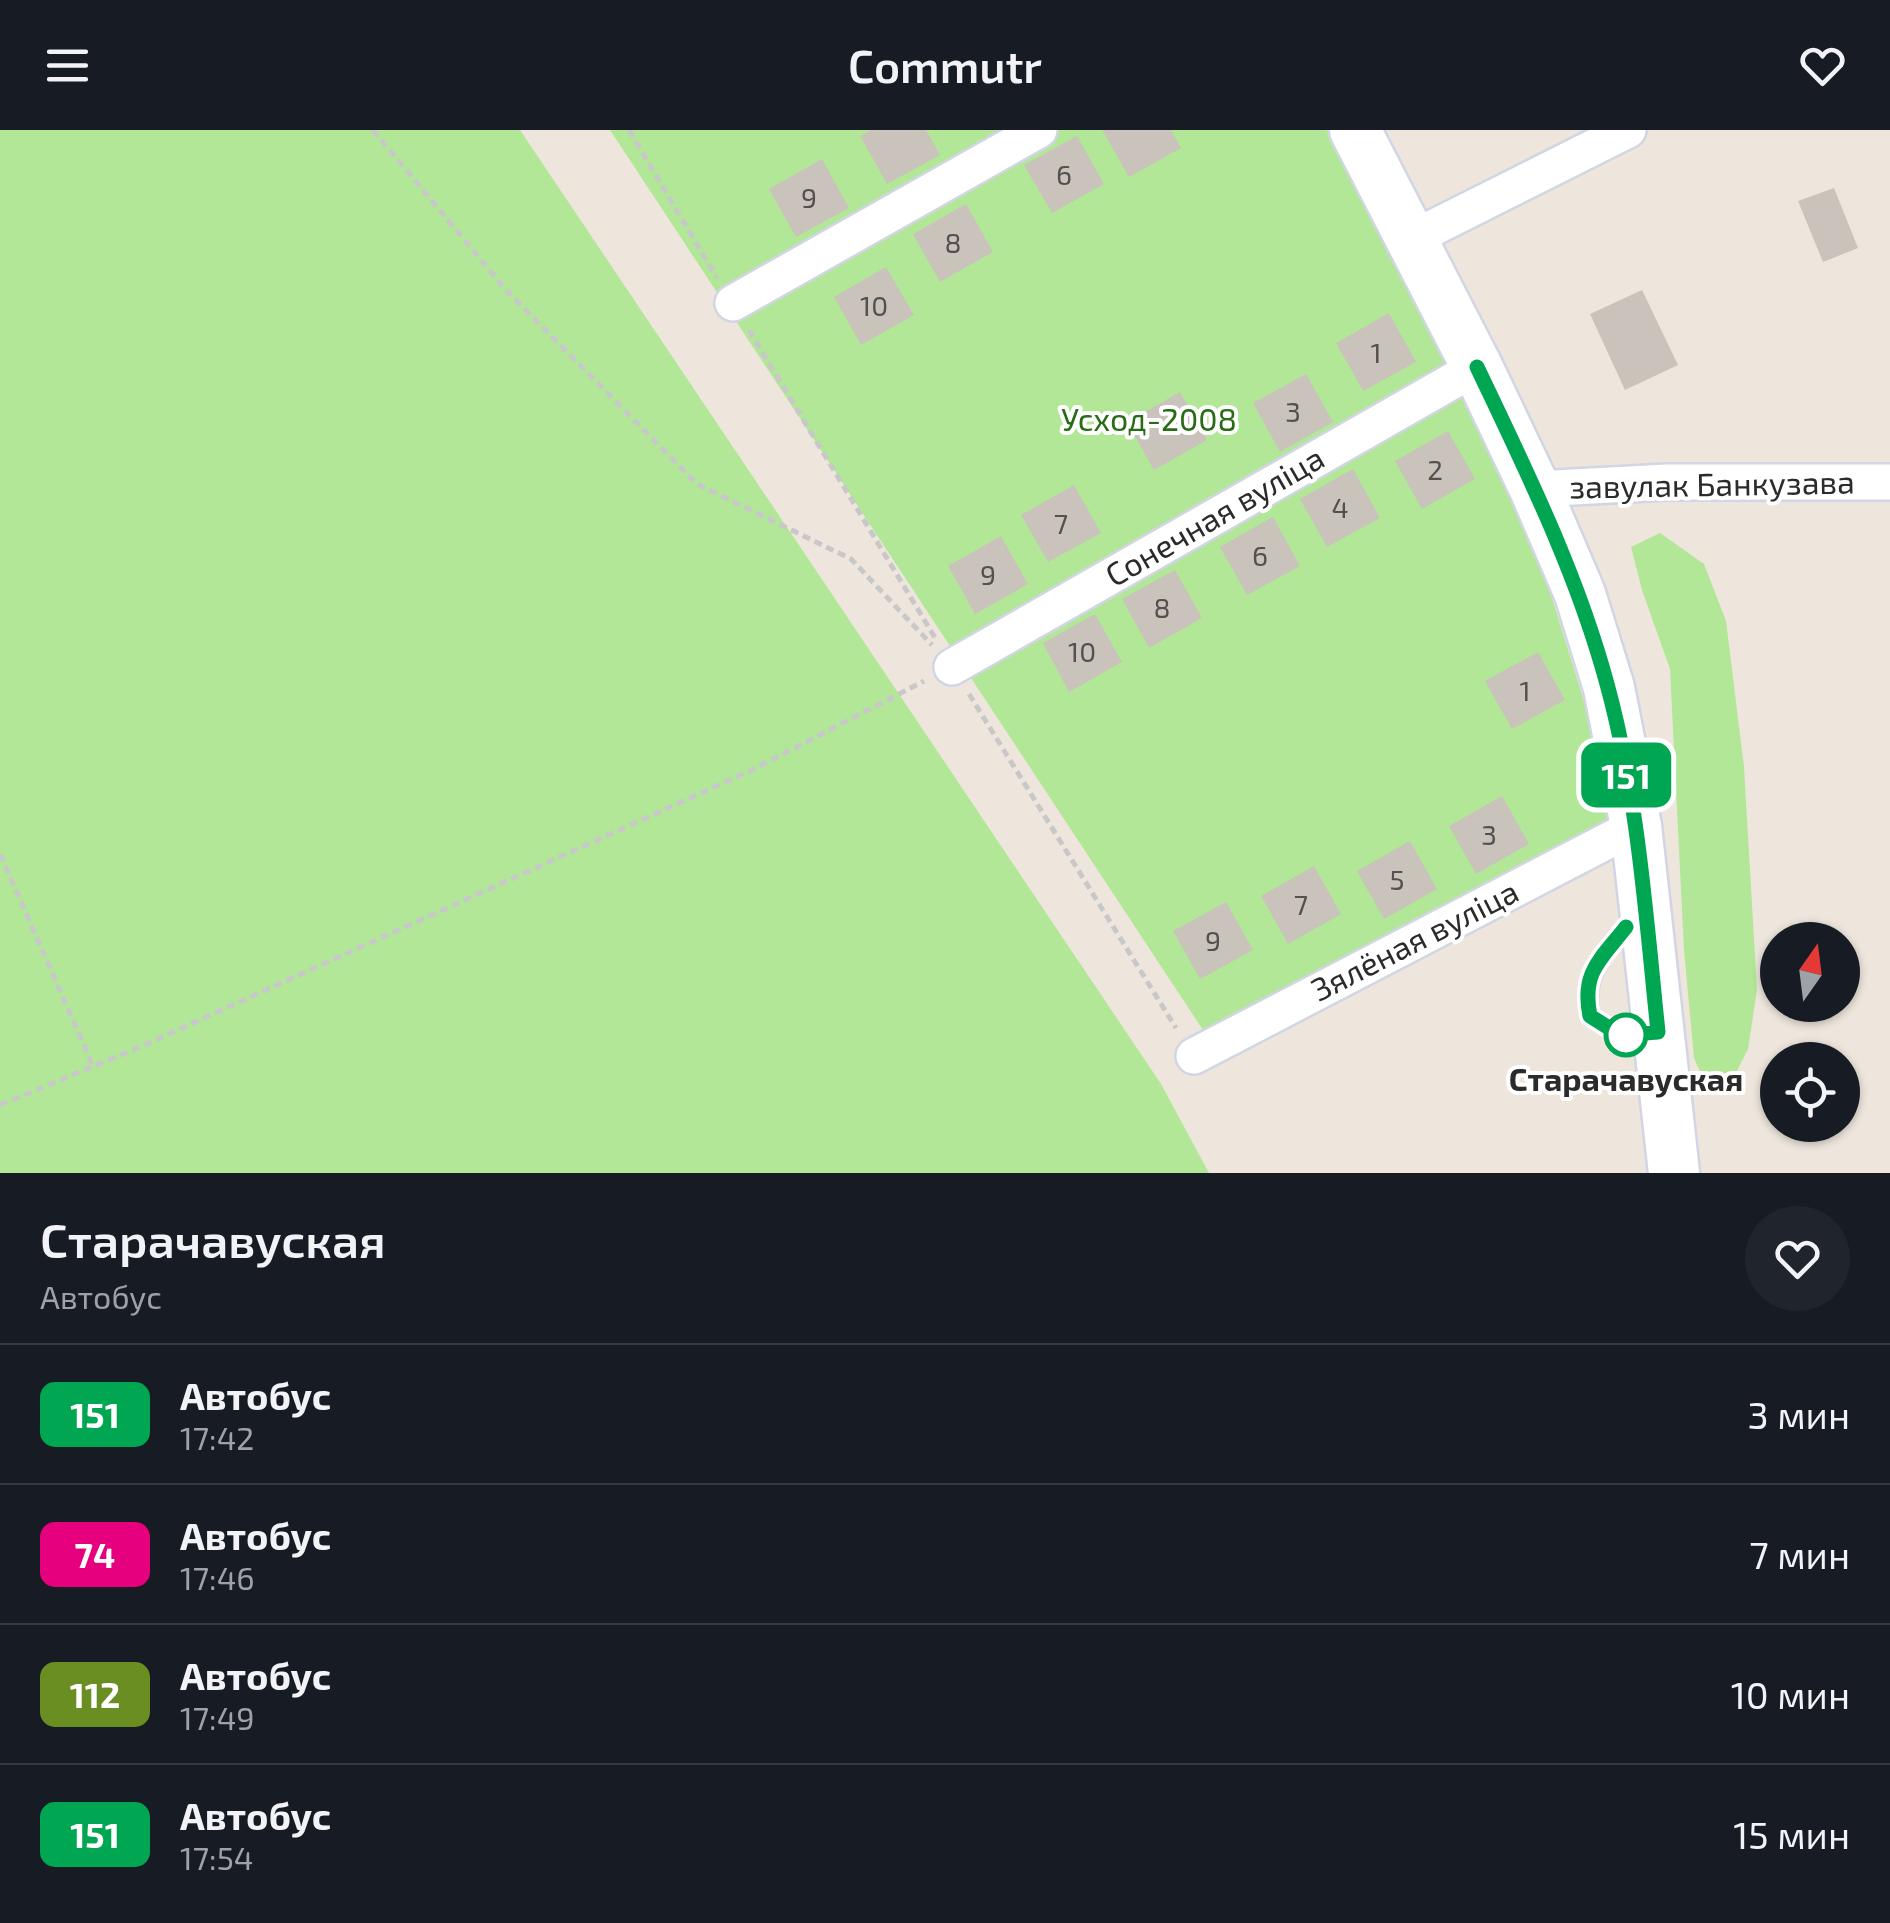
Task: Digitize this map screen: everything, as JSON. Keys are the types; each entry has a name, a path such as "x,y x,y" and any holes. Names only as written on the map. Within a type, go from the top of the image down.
{"street":[{"path":"733,303 1040,130"},
{"path":"1355,130 1477,367 1580,594 1608,688 1636,826 1674,1173"},
{"path":"1411,239 1628,130"},
{"name":"Сонечная вуліца","path":"952,666 1477,367"},
{"name":"завулак Банкузава","path":"1535,489 1668,482 1890,482"},
{"name":"Зялёная вуліца","path":"1194,1056 1636,826"}],"lane":[{"path":"1644,904 1590,971 1586,994 1590,1016 1620,1035 1658,1032"}],"path":[{"path":"373,130 505,289 697,484 852,559 952,666"},
{"path":"629,130 952,666 1194,1056"},
{"path":"0,1105 752,770 952,666"},
{"path":"0,854 94,1066"}],"green space":[{"path":"0,130 520,130 1161,1084 1209,1173 0,1173"},
{"name":"Усход-2008","path":"610,130 1327,130 1535,543 1620,818 1203,1030"},
{"path":"1660,533 1704,564 1726,621 1744,767 1757,990 1748,1049 1732,1081 1702,1076 1694,1058 1684,950 1670,669 1631,547"}],"building":[{"path":"871,130 926,130 940,155 887,184 860,136"},
{"path":"1102,130 1171,130 1181,148 1129,177"},
{"path":"1077,136 1104,184 1052,213 1024,165"},
{"path":"822,159 849,208 796,237 769,189"},
{"path":"1834,188 1858,248 1823,262 1798,201"},
{"path":"966,204 993,252 940,282 913,234"},
{"path":"886,267 914,315 861,345 834,297"},
{"path":"1642,290 1678,365 1625,390 1590,314"},
{"path":"1389,313 1416,362 1363,391 1336,343"},
{"path":"1306,374 1333,422 1280,452 1253,403"},
{"path":"1180,392 1207,440 1154,470 1127,422"},
{"path":"1448,431 1475,479 1422,509 1395,461"},
{"path":"1353,469 1380,518 1327,547 1300,499"},
{"path":"1074,485 1101,533 1048,562 1021,515"},
{"path":"1273,517 1300,566 1247,595 1220,547"},
{"path":"1001,536 1028,584 975,614 948,566"},
{"path":"1175,570 1202,618 1149,648 1122,599"},
{"path":"1095,614 1122,662 1069,692 1043,643"},
{"path":"1538,652 1565,700 1512,729 1485,681"},
{"path":"1502,796 1529,844 1476,874 1449,826"},
{"path":"1410,841 1437,889 1384,919 1357,871"},
{"path":"1314,866 1341,914 1288,944 1261,896"},
{"path":"1226,902 1253,950 1200,979 1173,931"}],"bus line":[{"name":"151","path":"1477,367 1580,594 1608,688 1636,826 1658,1032 1620,1035 1590,1016 1586,994 1590,971 1626,927"}],"place":[{"name":"Старачавуская","path":"1626,1035"}]}
